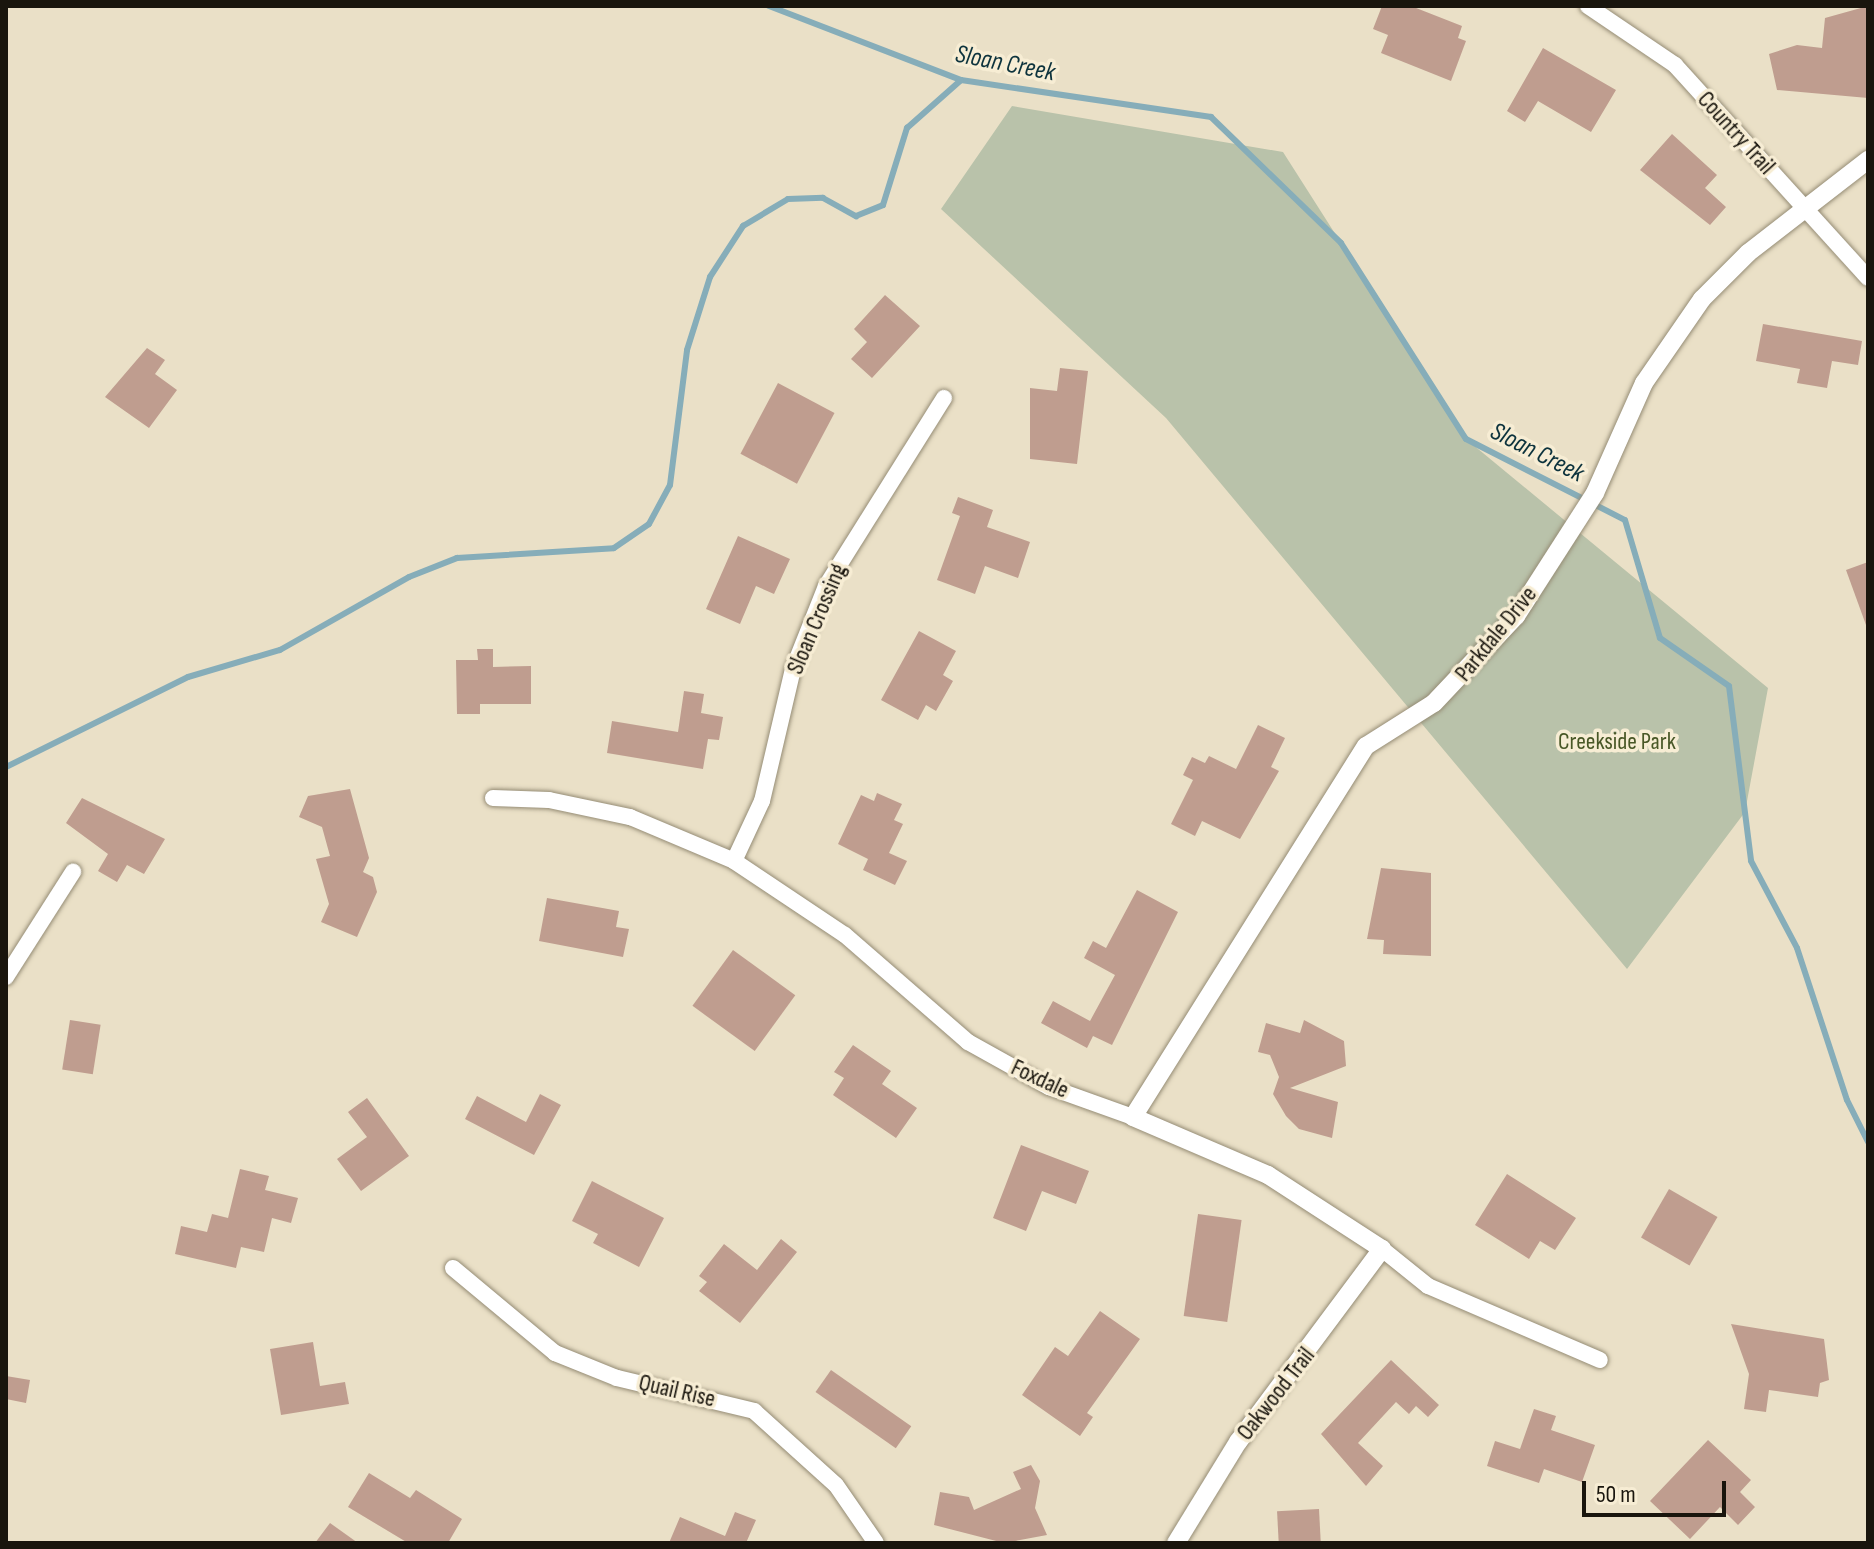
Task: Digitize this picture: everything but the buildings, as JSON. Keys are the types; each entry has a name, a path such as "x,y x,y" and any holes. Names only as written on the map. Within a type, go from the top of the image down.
{"street":[{"name":"Country Trail","path":"1588,6 1675,65 1868,278"},
{"name":"Parkdale Drive","path":"1133,1117 1366,746 1460,680 1516,616 1595,493 1644,383 1702,299 1804,208 1868,160"},
{"name":"Sloan Crossing","path":"734,861 762,801 793,669 826,586 944,398"},
{"name":"Foxdale","path":"493,798 549,800 630,817 734,861 845,935 968,1042 1049,1087 1133,1117 1268,1175 1382,1249 1428,1286 1600,1360"},
{"path":"6,977 73,872"},
{"name":"Oakwood Trail","path":"1176,1543 1238,1442 1382,1249"},
{"name":"Quail Rise","path":"453,1268 555,1353 617,1378 754,1411 836,1485 876,1543"}],"green space":[{"name":"Creekside Park","path":"1012,106 1283,152 1466,439 1768,688 1745,812 1627,969 1166,418 941,209"}],"waterway":[{"name":"Sloan Creek","path":"769,6 961,80 1211,117 1341,243 1466,439 1625,520 1660,638 1729,686 1751,861 1797,948 1847,1100 1868,1142"},
{"path":"6,767 188,677 280,650 409,577 457,558 614,548 649,524 670,485 687,350 710,277 743,226 788,199 823,198 856,216 883,205 907,128 961,80"}]}
